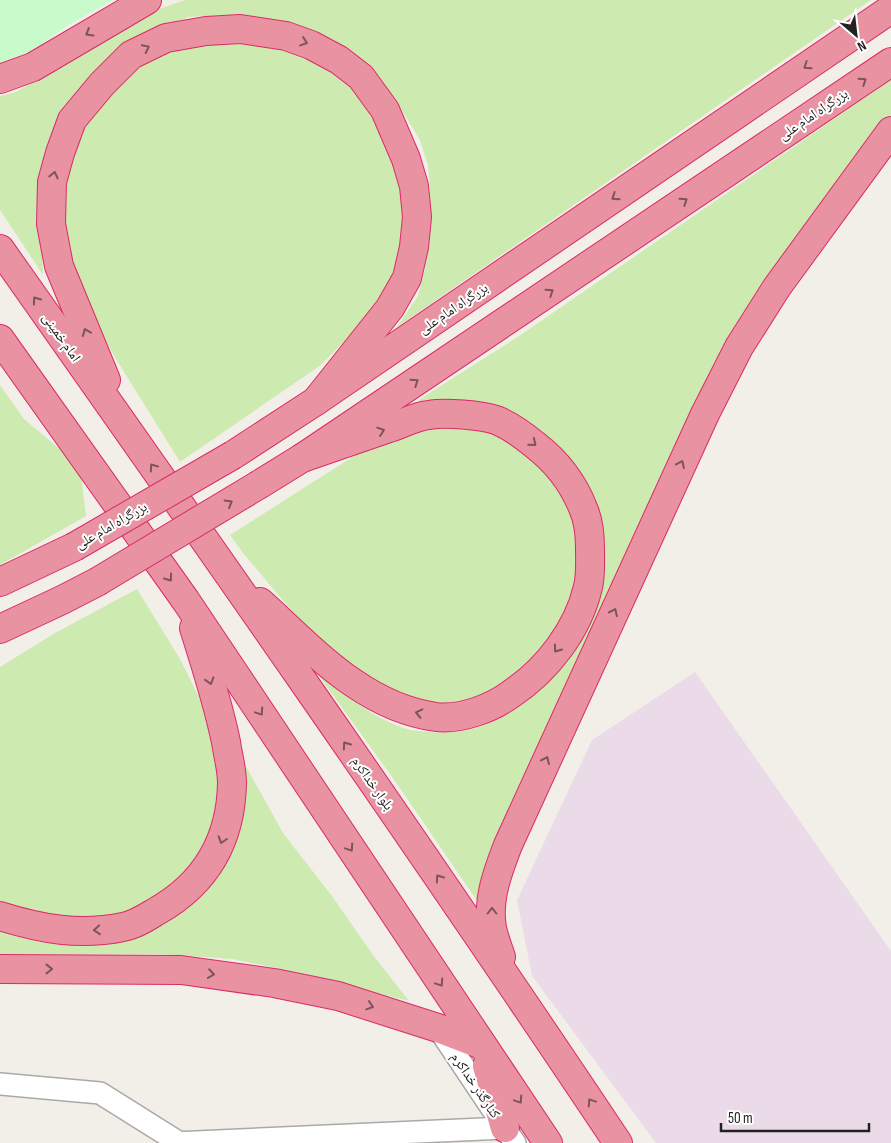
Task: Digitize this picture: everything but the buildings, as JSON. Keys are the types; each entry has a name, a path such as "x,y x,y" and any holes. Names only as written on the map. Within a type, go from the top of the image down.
{"highway":[{"path":"0,79 33,67 147,0"},
{"name":"بزرگراه امام علی","path":"0,582 74,547 233,455 316,402 891,9"},
{"path":"124,425 59,266 52,224 52,182 72,120 102,84 131,55 166,38 206,31 240,29 286,36 311,45 339,60 362,76 385,110 406,159 414,186 417,217 414,247 407,278 390,308 316,402"},
{"name":"بزرگراه امام علی","path":"0,629 96,582 302,458 891,62"},
{"path":"506,976 492,928 492,906 496,877 508,844 705,414 739,347 778,287 891,131"},
{"name":"امام خمینی","path":"0,249 124,425"},
{"path":"0,339 186,601 548,1143"},
{"path":"0,365 90,467"},
{"path":"225,570 354,685 395,707 438,717 471,714 500,702 524,686 547,663 566,638 579,614 588,586 590,531 584,508 570,483 554,462 521,433 494,420 460,415 428,414 302,458"},
{"name":"بلوار خداکرم","path":"124,425 506,976 618,1143"},
{"path":"0,646 62,600"},
{"path":"0,916 57,931 91,931 125,927 172,902 193,884 208,867 219,848 225,828 232,784 220,715 186,601"},
{"path":"0,969 181,970 274,984 338,996 438,1028 482,1045"},
{"path":"482,1045 510,1135"}],"street":[{"name":"کنارگذر خداکرم","path":"438,1028 510,1135"},
{"path":"0,1084 100,1093 176,1142 510,1135"}],"shaded area":[{"path":"695,672 891,951 891,1143 656,1143 532,976 517,900 592,740"}],"green space":[{"path":"0,0 113,0 67,26 34,50 0,64"},
{"path":"185,0 871,0 397,327 418,296 425,269 430,234 428,165 420,140 403,112 382,84 294,26 260,17 223,15 189,17 152,32 98,68 81,87 65,113 41,230 43,275 0,210 0,96 16,92 153,11"},
{"path":"207,38 296,51 357,86 397,159 407,226 396,276 380,305 321,365 180,462 116,359 82,299 67,259 61,183 90,109 143,59"},
{"path":"891,80 891,122 802,240 484,911 395,781 309,662 343,692 369,711 382,719 410,730 448,733 467,730 501,718 531,697 557,670 597,515 467,402 443,399 417,401 522,334"},
{"path":"0,385 24,419 80,466 86,516 0,565"},
{"path":"419,427 491,427 554,473 583,536 572,610 524,677 438,714 332,659 230,535 354,456 388,439"},
{"path":"137,589 180,659 214,727 222,803 198,872 110,923 0,908 0,667 55,633"},
{"path":"238,752 283,833 409,1001 232,959 161,954 0,955 0,925 44,937 198,898"}]}
